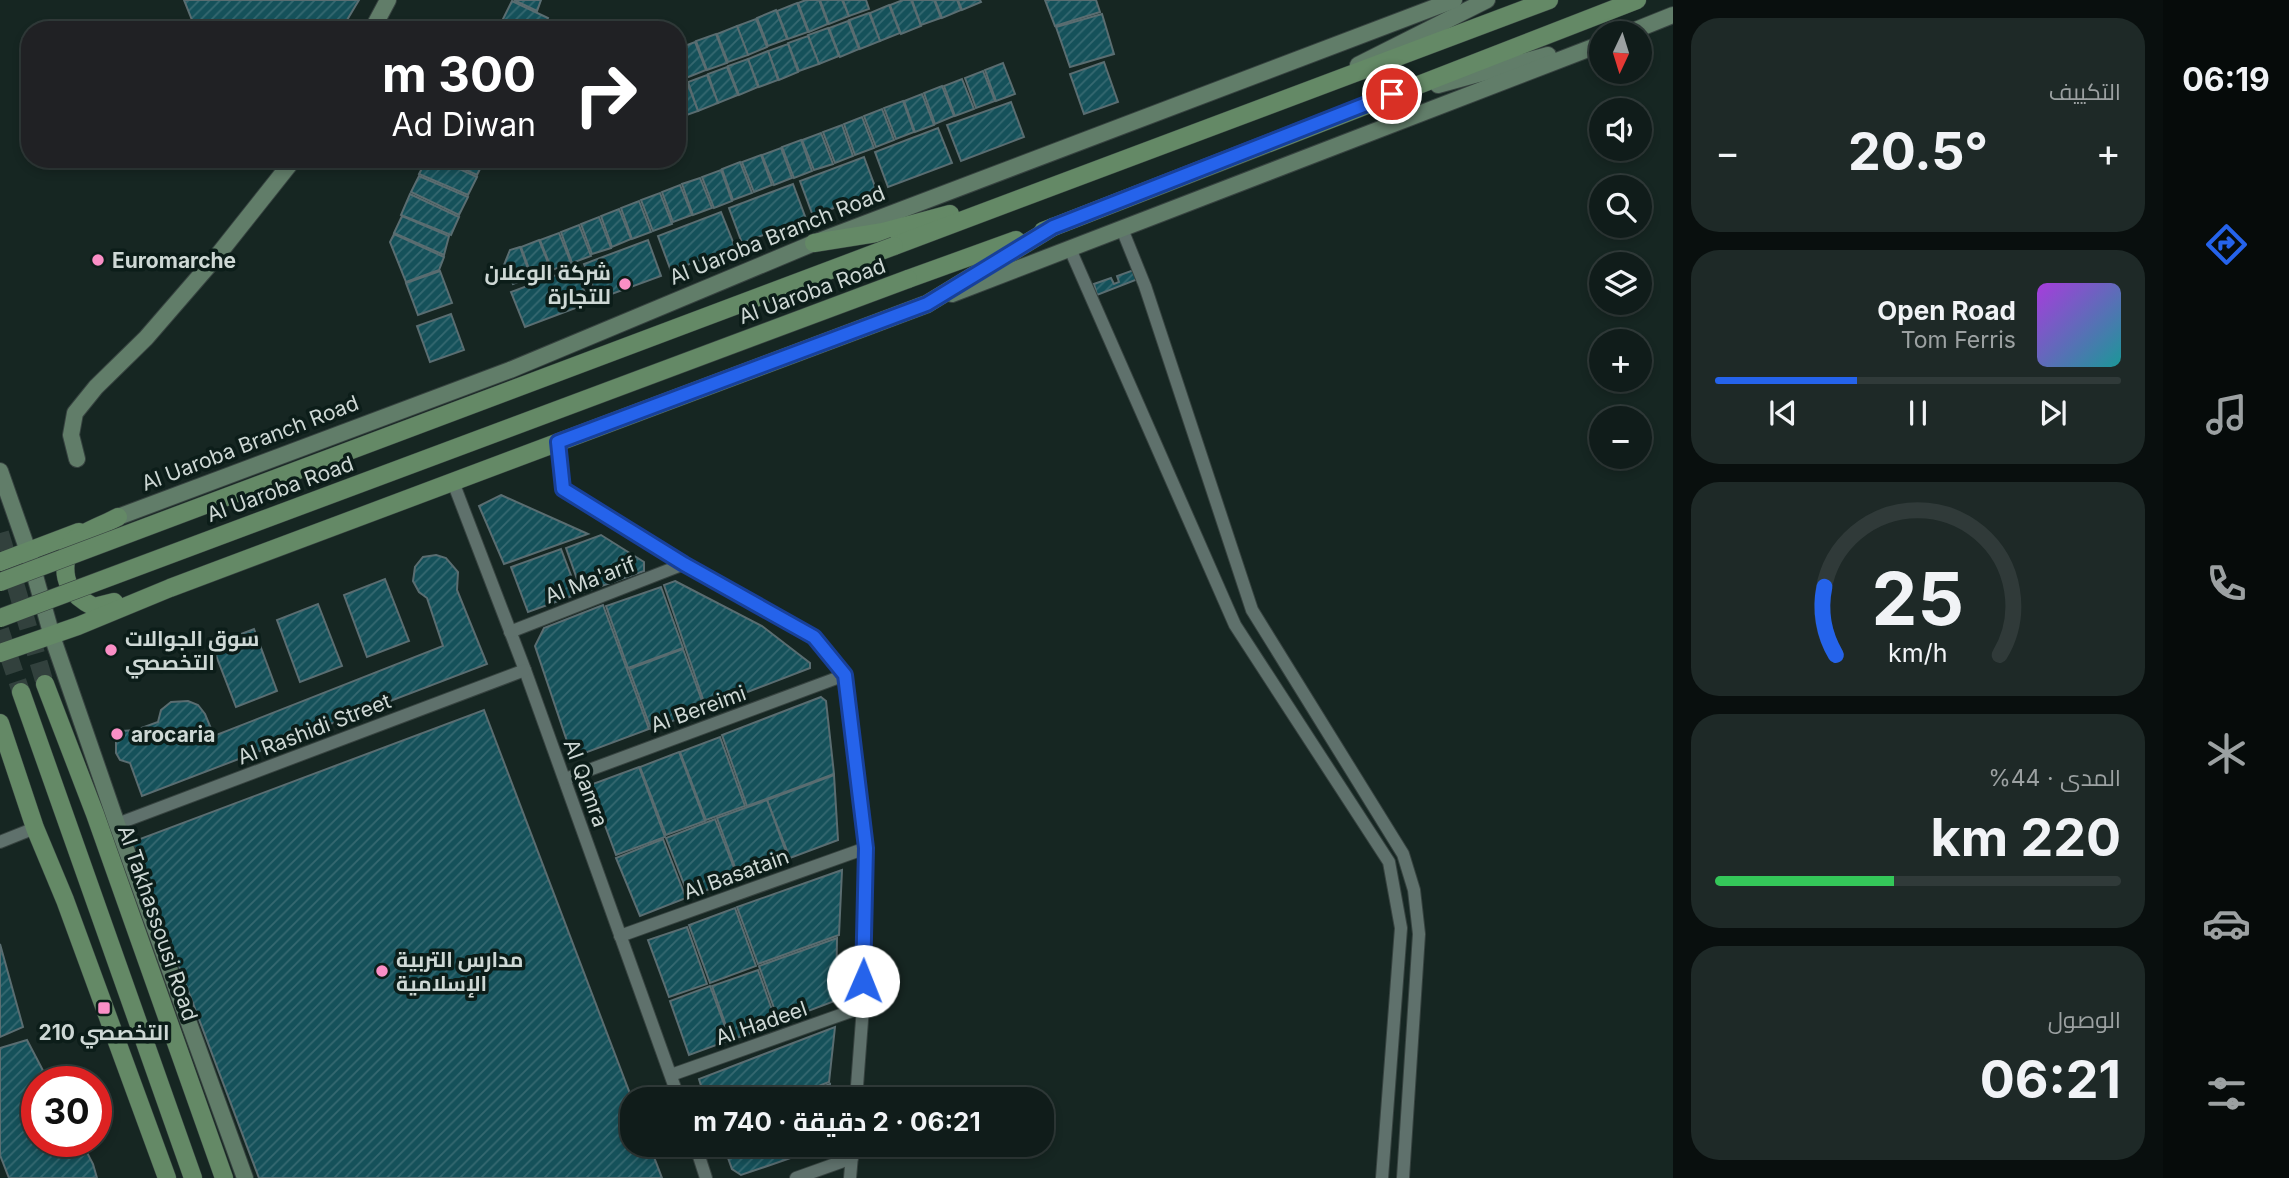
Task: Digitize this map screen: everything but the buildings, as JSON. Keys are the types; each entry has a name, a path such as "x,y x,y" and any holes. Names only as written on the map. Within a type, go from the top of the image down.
{"main road":[{"name":"Al Uaroba Road","path":"0,582 1549,0"},
{"name":"Al Uaroba Road","path":"0,618 1053,227 1636,0"},
{"path":"814,243 883,232 1042,191"},
{"path":"0,653 52,636 170,588 927,304 1053,227"},
{"path":"0,562 118,517"},
{"path":"118,517 73,540 68,548 64,568 67,582 78,598 94,607 170,588"},
{"name":"Al Takhassousi Road","path":"45,684 95,814 224,1178"},
{"path":"21,692 193,1178"},
{"path":"0,723 35,828 65,900 167,1178"}],"street":[{"path":"377,21 388,0"},
{"name":"Al Uaroba Branch Road","path":"118,517 510,370 814,243 1454,0"},
{"path":"1297,95 1487,0"},
{"path":"1652,23 1673,15"},
{"path":"1368,103 1589,45"},
{"path":"927,304 1589,47"},
{"path":"77,458 71,435 75,413 96,387 146,338 287,168"},
{"path":"1122,229 1145,286 1252,610 1403,854 1414,890 1419,934 1403,1178"},
{"path":"1070,249 1236,625 1390,862 1401,928 1382,1178"},
{"path":"558,442 563,489 684,564 814,637 845,675 866,848 863,1007 857,1087"},
{"path":"0,471 28,551 52,636 117,824 245,1178"},
{"name":"Al Qamra","path":"453,482 565,779 675,1087"},
{"name":"Al Ma'arif","path":"510,632 684,564"},
{"name":"Al Rashidi Street","path":"117,824 525,670"},
{"name":"Al Bereimi","path":"565,779 845,675"},
{"path":"0,842 35,828"},
{"name":"Al Basatain","path":"620,936 866,848"},
{"name":"Al Hadeel","path":"671,1075 863,1007"},
{"path":"699,1157 706,1178"},
{"path":"796,1178 852,1158 850,1178"}],"tunnel":[{"path":"0,533 45,684"},
{"path":"0,630 21,692"}],"place":[{"name":"Euromarche","path":"98,260"},
{"name":"شركة الوعلان للتجارة","path":"625,284"},
{"name":"سوق الجوالات التخصصي","path":"111,650"},
{"name":"arocaria","path":"117,734"},
{"name":"مدارس التربية الإسلامية","path":"382,971"},
{"name":"التخصصي 210","path":"104,1008"}],"route":[{"path":"863,981 866,848 845,675 814,637 684,564 563,489 558,442 927,304 1053,227 1392,94"}]}
